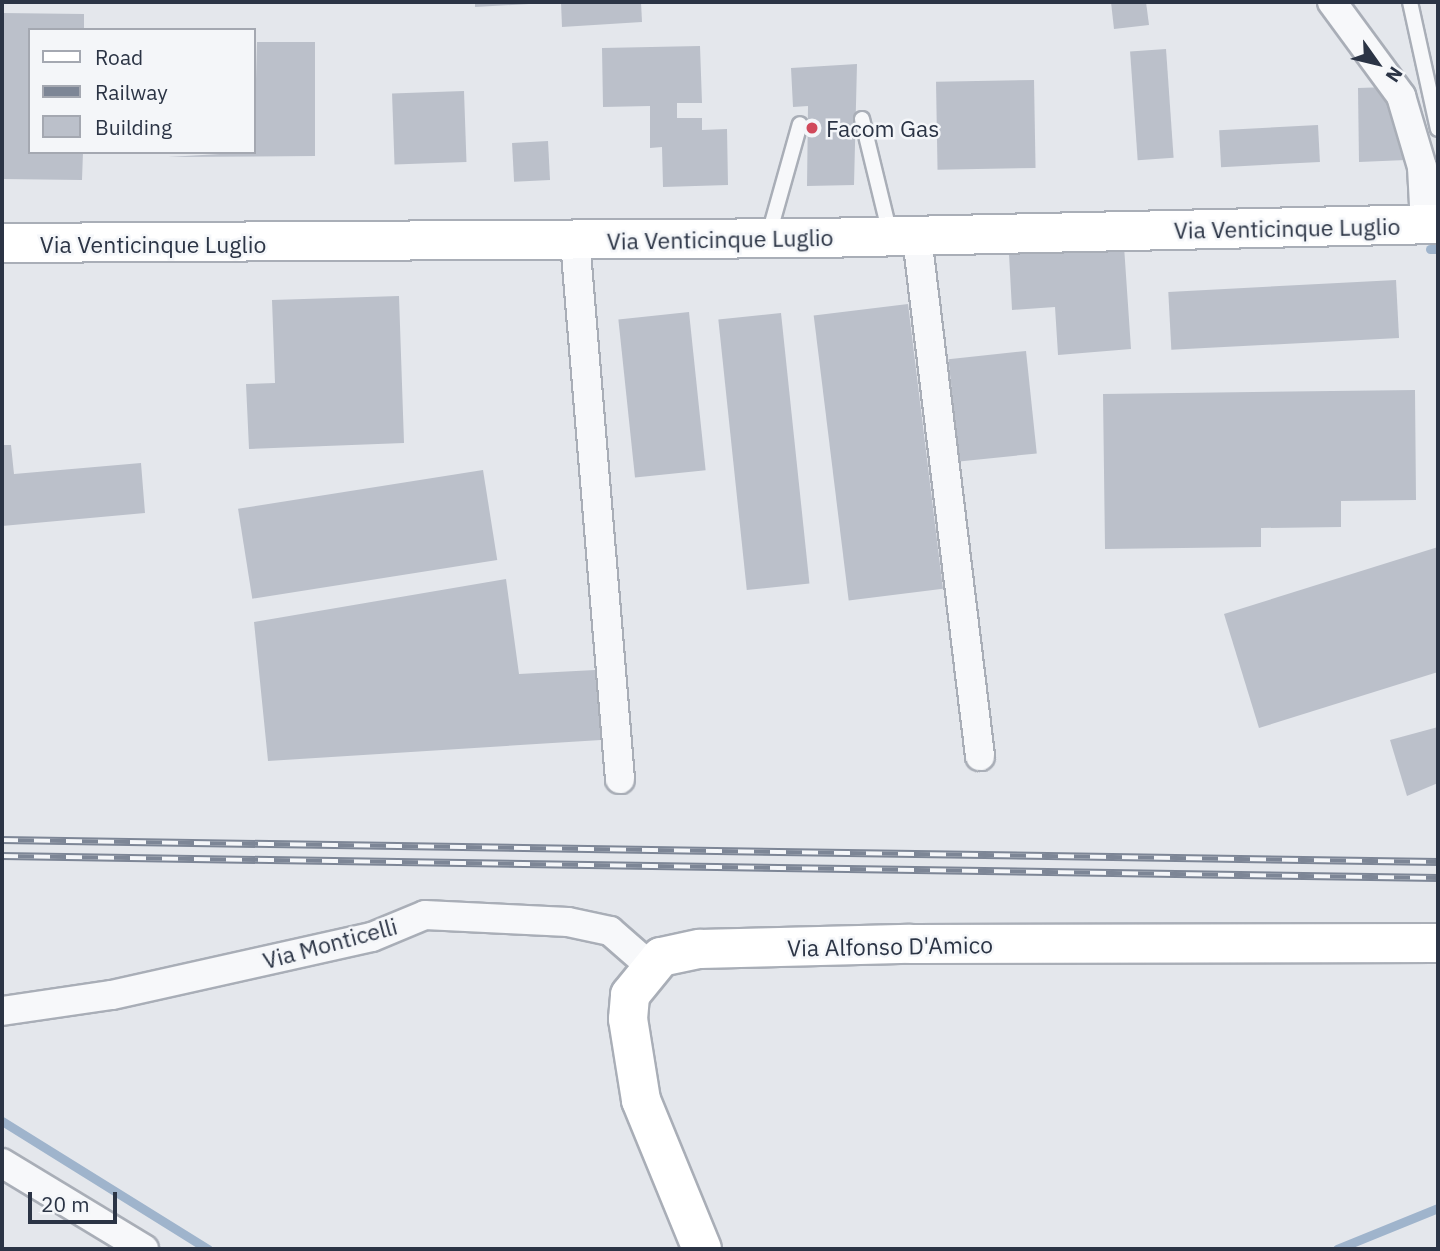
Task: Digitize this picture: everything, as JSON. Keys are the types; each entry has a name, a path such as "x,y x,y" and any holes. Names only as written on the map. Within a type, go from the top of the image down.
{"main road":[{"name":"Via Venticinque Luglio","path":"2,243 768,239 1432,225"},
{"name":"Via Alfonso D'Amico","path":"649,965 699,949 1438,943"},
{"path":"649,965 630,995 628,1019 640,1100 702,1249"}],"street":[{"path":"1332,2 1401,96 1422,167 1432,225"},
{"path":"904,237 980,756"},
{"path":"575,241 620,779"},
{"name":"Via Monticelli","path":"2,1011 112,995 372,937 425,915 568,922 610,931 649,965"},
{"path":"2,1163 144,1249"}],"lane":[{"path":"1410,2 1438,129"},
{"path":"862,119 904,237"},
{"path":"768,239 800,124"}],"building":[{"path":"475,2 529,2 529,4 475,7"},
{"path":"561,2 641,2 642,22 562,27"},
{"path":"1111,2 1146,2 1149,25 1114,29"},
{"path":"2,13 84,14 84,28 28,28 28,154 83,154 82,180 2,179"},
{"path":"257,42 315,42 315,156 168,157 256,154"},
{"path":"700,46 702,103 677,103 677,118 702,118 702,130 727,129 728,185 663,187 662,147 650,148 650,106 603,107 602,48"},
{"path":"1166,49 1174,158 1138,160 1130,52"},
{"path":"857,64 854,185 807,186 808,106 793,107 791,68"},
{"path":"1034,80 1036,168 938,170 936,82"},
{"path":"1388,87 1406,160 1359,162 1358,88"},
{"path":"464,91 466,162 395,164 392,94"},
{"path":"1318,125 1320,162 1221,167 1219,130"},
{"path":"548,141 550,180 514,182 512,143"},
{"path":"1124,246 1131,349 1058,355 1055,307 1012,310 1009,254"},
{"path":"1396,280 1399,338 1171,350 1168,292"},
{"path":"399,296 404,443 249,449 246,384 275,383 272,300"},
{"path":"908,304 943,589 849,600 814,316"},
{"path":"689,312 706,470 635,478 618,319"},
{"path":"781,313 809,584 747,590 718,320"},
{"path":"1026,351 1037,453 959,462 948,359"},
{"path":"1415,390 1416,500 1341,501 1341,527 1261,528 1261,547 1105,549 1103,394"},
{"path":"2,445 11,445 14,474 141,463 145,513 2,526"},
{"path":"483,470 497,560 252,599 238,509"},
{"path":"1438,547 1438,672 1259,728 1224,614"},
{"path":"506,579 519,674 595,670 601,740 268,761 254,622"},
{"path":"1438,727 1438,783 1407,796 1390,740"}],"waterway":[{"path":"1430,249 1438,249"},
{"path":"2,1121 208,1249"},
{"path":"1337,1249 1438,1208"}],"railway":[{"path":"2,840 1438,862"},
{"path":"2,856 1438,878"}],"place":[{"name":"Facom Gas","path":"812,128"}]}
